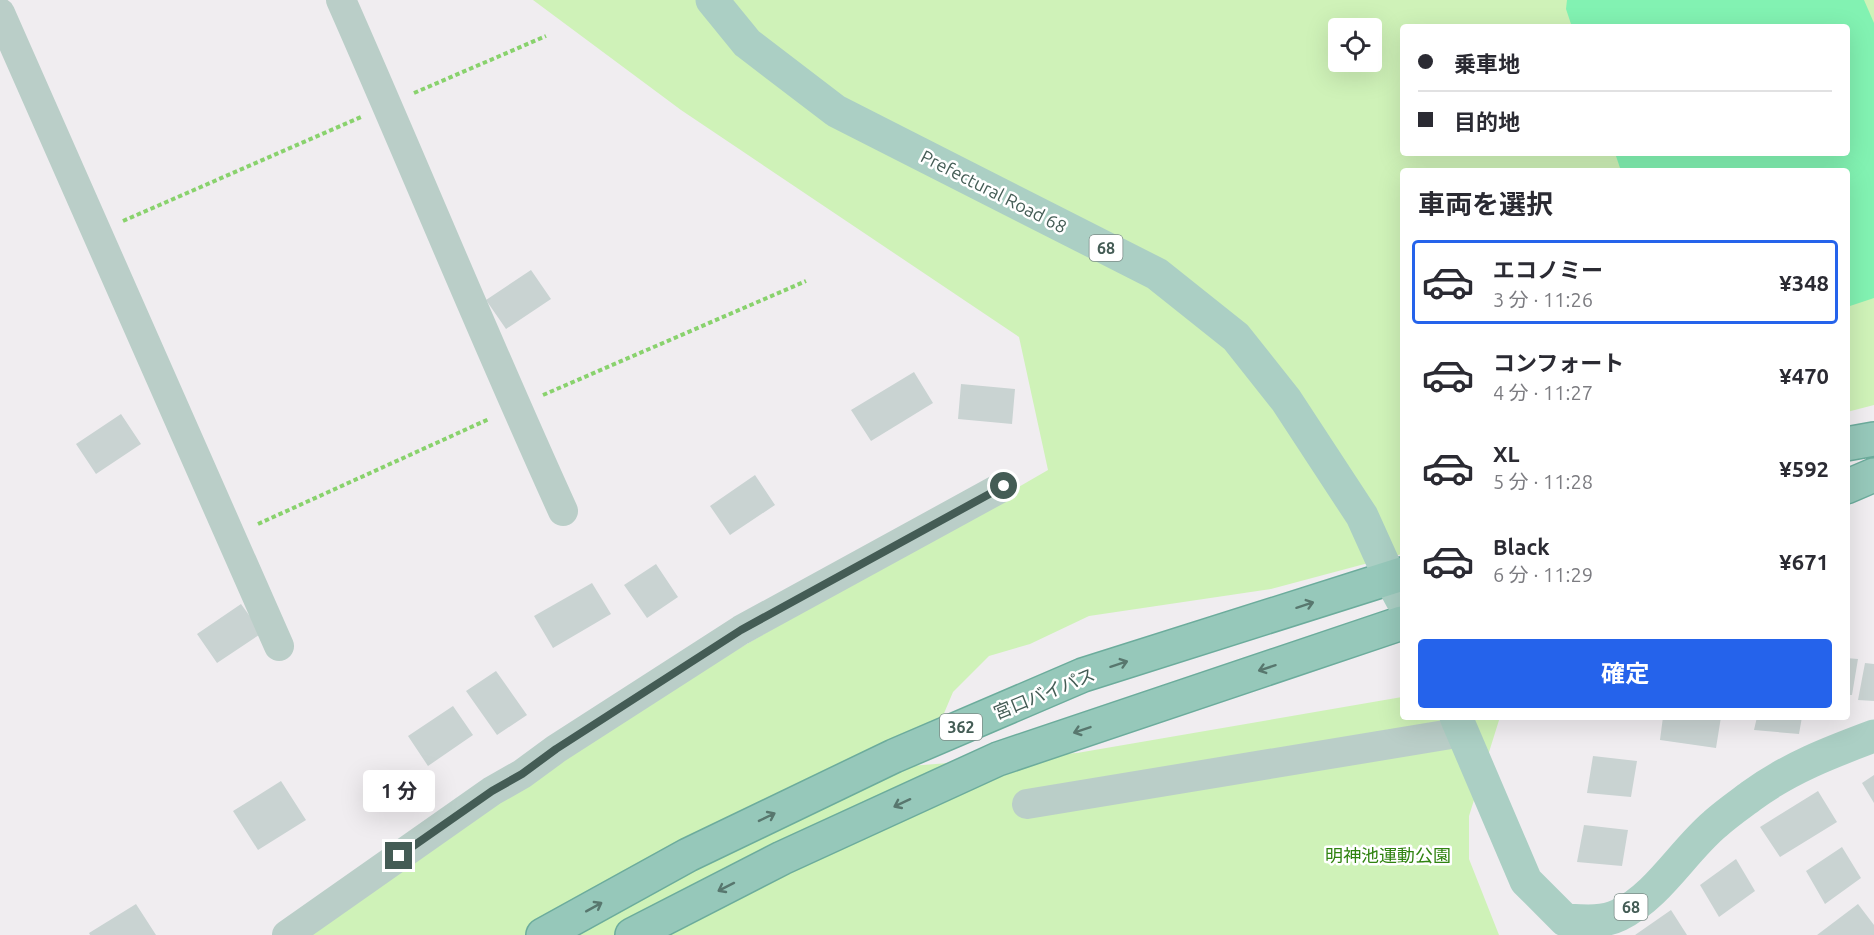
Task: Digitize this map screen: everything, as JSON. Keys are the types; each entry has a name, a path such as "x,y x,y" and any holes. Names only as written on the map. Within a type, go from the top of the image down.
{"highway":[{"path":"1850,443 1874,439"},
{"path":"1850,485 1874,475"},
{"name":"宮口バイパス","path":"543,935 688,855 883,760 1083,675 1398,584"},
{"name":"362","path":"632,935 782,858 998,759 1400,624"}],"main road":[{"name":"Prefectural Road 68","path":"712,0 747,43 836,111 1157,274 1236,337 1286,400 1362,516 1398,584"},
{"name":"68","path":"1460,725 1526,881 1564,927 1618,916 1643,900 1714,824 1753,794 1791,770 1874,736"}],"street":[{"path":"341,0 563,511"},
{"path":"0,13 279,646"},
{"path":"287,935 492,791 522,774 556,749 741,630 1004,486"},
{"path":"1027,804 1460,725"}],"path":[{"path":"98,232 546,36"},
{"path":"231,537 516,407 806,281"}],"green space":[{"name":"明神池運動公園","path":"533,0 1874,0 1874,405 1850,411 1850,168 1400,168 1400,555 1271,589 1089,616 1030,644 989,656 953,692 931,744 820,773 1077,753 1400,697 1400,720 1499,720 1469,816 1469,859 1499,935 304,935 492,791 1048,470 1019,337 681,110"}],"shaded area":[{"path":"1567,0 1864,0 1874,23 1874,298 1850,306 1850,168 1620,168 1616,156 1850,156 1850,24 1571,24 1566,9"}],"building":[{"path":"531,270 551,299 506,329 486,300"},
{"path":"914,372 933,403 871,441 851,410"},
{"path":"961,384 1015,389 1012,424 958,419"},
{"path":"121,414 141,444 96,474 76,444"},
{"path":"755,475 775,505 730,535 710,506"},
{"path":"656,564 678,597 647,618 624,585"},
{"path":"592,583 611,614 553,648 534,616"},
{"path":"241,604 262,633 217,663 197,634"},
{"path":"1850,658 1858,659 1852,695 1850,695"},
{"path":"1865,663 1874,664 1874,701 1858,700"},
{"path":"496,671 527,715 497,735 466,691"},
{"path":"453,706 473,735 428,766 408,736"},
{"path":"1663,720 1721,720 1716,748 1660,740"},
{"path":"1756,720 1801,720 1799,734 1754,730"},
{"path":"1593,756 1637,761 1631,797 1587,793"},
{"path":"1874,775 1874,803 1862,783"},
{"path":"281,781 306,820 258,850 233,811"},
{"path":"1818,791 1837,822 1780,857 1760,827"},
{"path":"1584,825 1628,830 1622,866 1577,862"},
{"path":"1842,847 1861,878 1825,904 1806,871"},
{"path":"1736,859 1755,891 1719,917 1700,885"},
{"path":"136,904 156,935 90,935 89,933"},
{"path":"1858,904 1874,925 1874,935 1817,935"},
{"path":"1671,910 1687,935 1635,935"}],"route":[{"path":"399,856 492,791 522,774 556,749 741,630 1004,486"}]}
